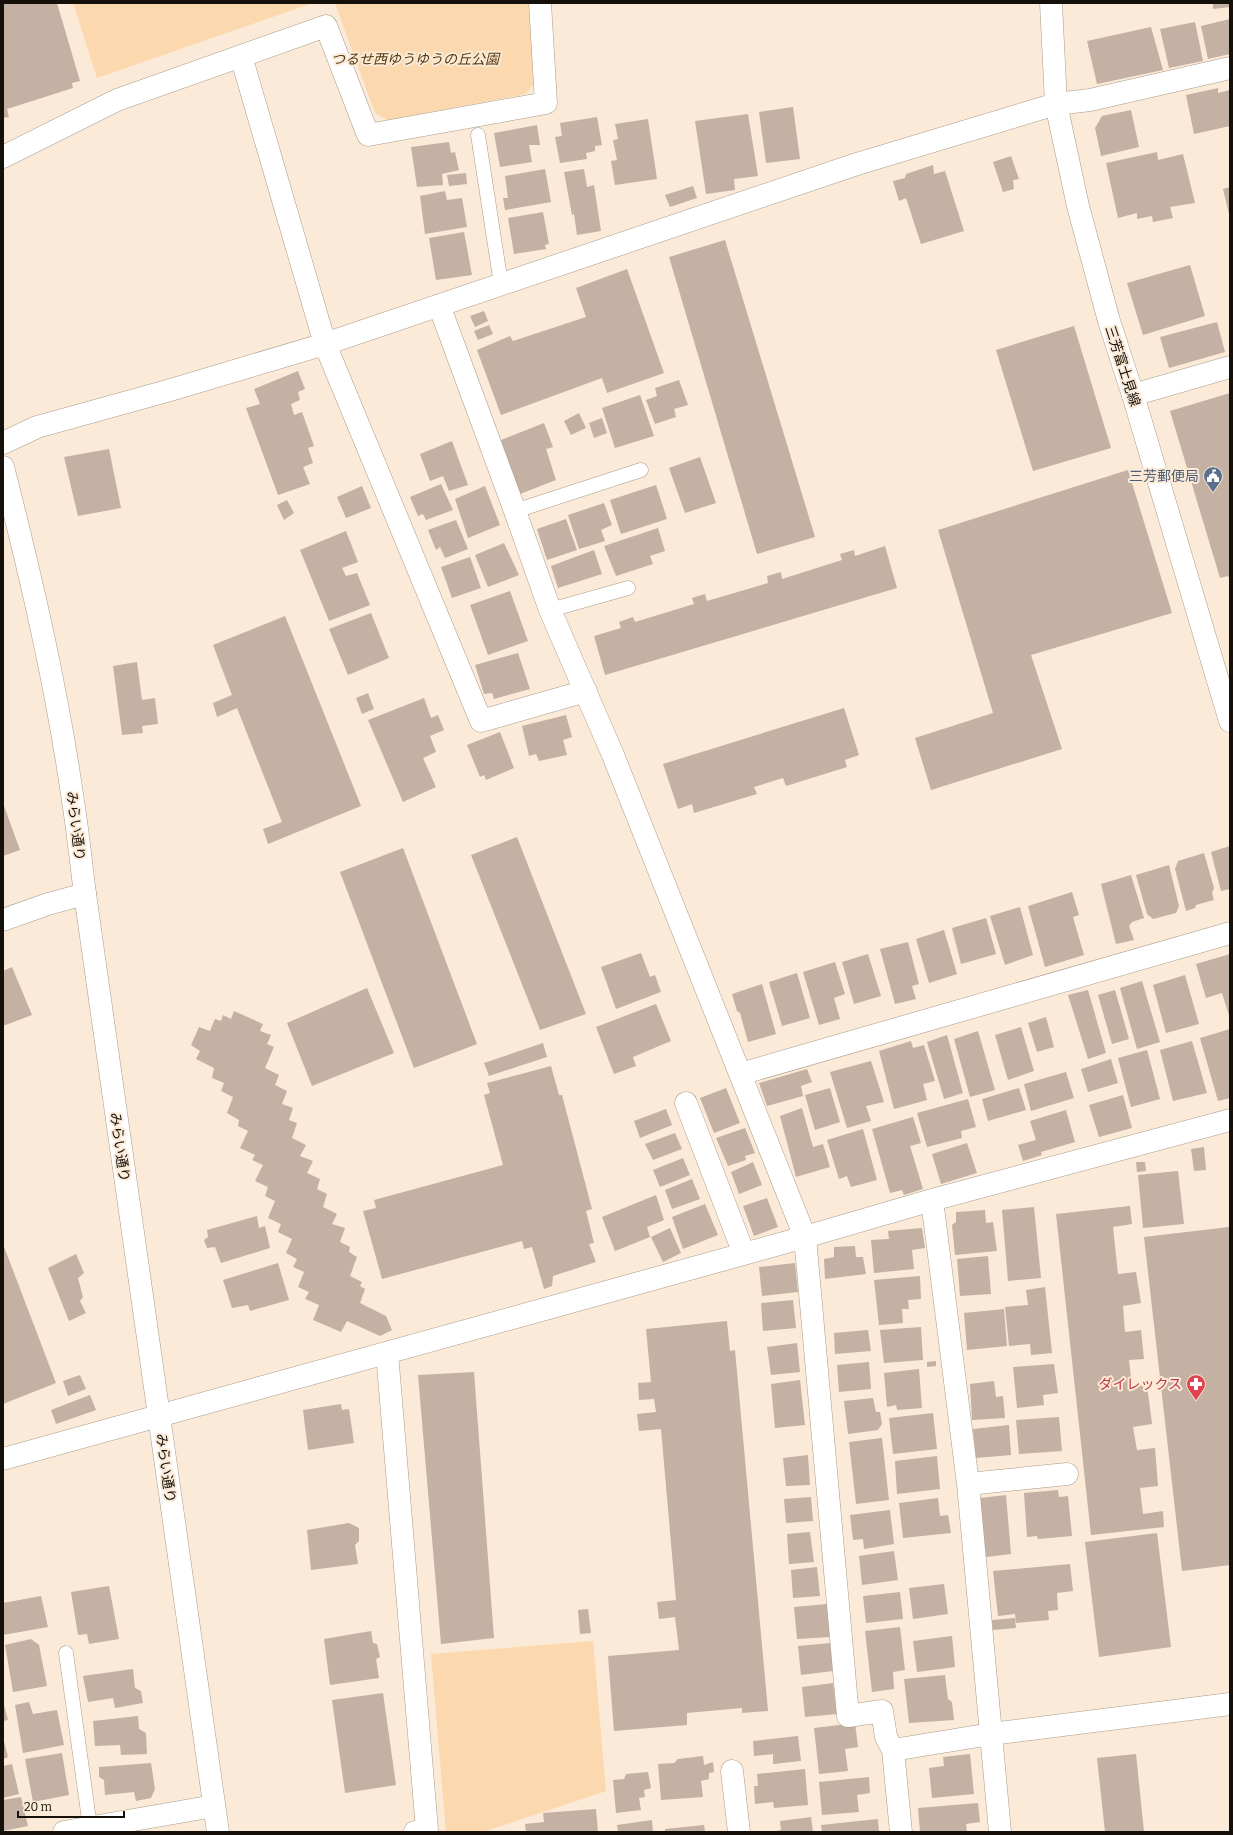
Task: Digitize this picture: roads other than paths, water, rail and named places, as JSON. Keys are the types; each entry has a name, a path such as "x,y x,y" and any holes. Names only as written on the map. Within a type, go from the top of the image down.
{"street":[{"path":"3,157 117,100 326,26 368,135 546,103 540,3"},
{"name":"三芳富士見線","path":"1052,3 1056,104 1082,222 1109,321 1133,395 1230,721"},
{"path":"241,56 325,344 481,721 586,691"},
{"path":"3,443 37,427 325,344 857,164 1056,104 1090,100 1230,68"},
{"path":"439,305 515,510 550,610 586,691 805,1237 848,1716 882,1711 886,1737 893,1750 901,1832"},
{"path":"1133,395 1230,367"},
{"name":"みらい通り","path":"3,467 23,545 50,669 73,801 158,1416 218,1832"},
{"path":"3,920 48,904 85,894"},
{"path":"740,1074 1230,933"},
{"path":"686,1103 744,1254"},
{"path":"3,1459 805,1237 932,1200 1230,1120"},
{"path":"932,1200 968,1484 1000,1832"},
{"path":"387,1353 427,1830 415,1832"},
{"path":"968,1484 1067,1474"},
{"path":"893,1750 991,1734 1230,1704"},
{"path":"732,1771 739,1832"},
{"path":"64,1832 214,1806"}],"lane":[{"path":"478,135 501,284"},
{"path":"515,510 640,470"},
{"path":"550,610 628,588"},
{"path":"66,1653 90,1827"}],"place":[{"name":"三芳郵便局","path":"1213,493"},
{"name":"ダイレックス","path":"1196,1401"}],"park label":[{"name":"つるせ西ゆうゆうの丘公園","path":"415,59"}]}
